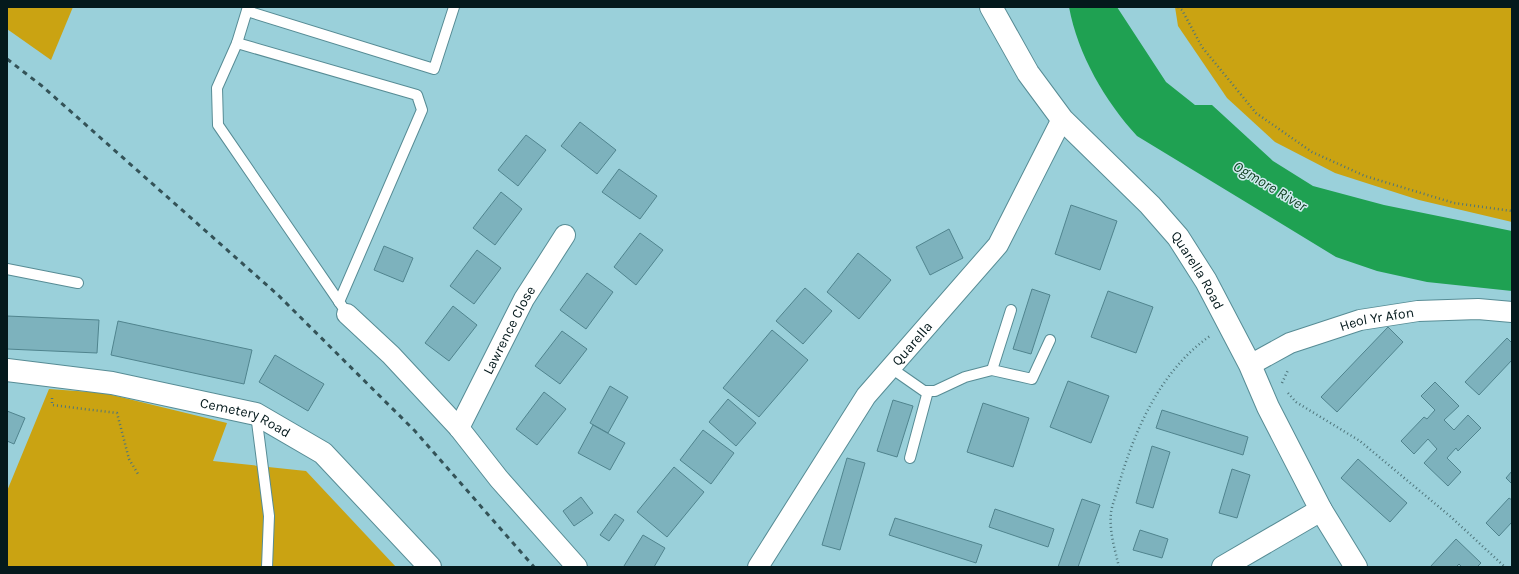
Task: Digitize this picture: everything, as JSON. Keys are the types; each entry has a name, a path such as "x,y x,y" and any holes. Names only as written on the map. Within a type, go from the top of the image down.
{"street":[{"name":"Quarella Road","path":"991,7 1028,73 1062,119 1146,201 1178,237 1206,281 1250,365 1268,407 1321,510 1356,567"},
{"name":"Quarella","path":"758,567 866,396 998,244 1062,119"},
{"name":"Lawrence Close","path":"459,428 524,299 565,235"},
{"path":"343,308 391,355 459,428 499,478 577,567"},
{"name":"Heol Yr Afon","path":"1250,365 1290,343 1360,320 1418,311 1478,309 1512,312"},
{"name":"Cemetery Road","path":"7,370 112,383 256,414 323,453 430,567"},
{"path":"1223,567 1321,510"}],"lane":[{"path":"343,308 218,125 217,88 237,43 247,9 434,69 454,7"},
{"path":"237,43 417,95 422,110 343,308"},
{"path":"7,269 78,282"},
{"path":"992,370 1011,310"},
{"path":"891,368 924,391 935,390 965,376 992,370 1032,379 1050,340"},
{"path":"910,458 928,391"},
{"path":"256,414 269,516 267,567"}],"path":[{"path":"1178,7 1182,10 1202,47 1256,113 1312,152 1365,176 1454,203 1512,211"},
{"path":"1119,567 1113,542 1111,512 1124,467 1144,417 1163,384 1187,354 1228,324"},
{"path":"1280,348 1290,366 1284,375 1282,383 1284,387"},
{"path":"54,376 52,405 117,413 129,459 138,474"},
{"path":"1286,391 1296,402 1360,441 1450,517 1505,567"}],"shaded area":[{"path":"7,7 73,7 51,60 7,29"},
{"path":"1175,7 1512,7 1512,222 1419,200 1335,173 1275,142 1227,98 1178,26"},
{"path":"49,389 104,393 227,423 213,461 306,471 396,567 7,567 7,491"}],"water":[{"name":"Ogmore River","path":"1069,7 1117,7 1166,82 1195,105 1212,105 1273,161 1313,186 1384,205 1512,231 1512,291 1427,282 1377,271 1336,257 1137,136 1114,108 1094,76 1079,42"}],"building":[{"path":"580,122 616,150 597,174 561,146"},
{"path":"526,135 546,150 518,186 498,170"},
{"path":"619,169 657,196 640,219 602,192"},
{"path":"501,192 522,209 495,245 473,228"},
{"path":"1071,205 1117,221 1100,270 1055,254"},
{"path":"949,229 963,258 930,275 916,247"},
{"path":"640,233 663,250 636,285 614,267"},
{"path":"384,246 413,258 403,282 374,270"},
{"path":"477,250 501,268 474,304 450,286"},
{"path":"858,253 891,280 859,319 827,292"},
{"path":"587,273 613,292 586,329 560,310"},
{"path":"805,288 832,311 803,344 776,321"},
{"path":"1032,289 1050,295 1031,354 1013,349"},
{"path":"1108,291 1153,307 1136,353 1091,337"},
{"path":"453,306 477,325 449,361 425,343"},
{"path":"7,316 99,320 97,353 7,349"},
{"path":"118,321 252,350 244,384 111,355"},
{"path":"1388,327 1403,342 1337,412 1321,397"},
{"path":"772,330 808,360 759,417 723,388"},
{"path":"562,331 587,349 560,384 535,366"},
{"path":"1507,338 1512,343 1512,360 1479,395 1465,382"},
{"path":"275,355 324,384 308,411 259,382"},
{"path":"1068,381 1109,396 1091,443 1050,427"},
{"path":"1435,382 1459,406 1444,420 1454,430 1468,415 1481,428 1458,451 1456,448 1447,458 1461,472 1448,486 1424,463 1437,449 1428,439 1414,454 1401,441 1424,417 1427,419 1435,410 1421,396"},
{"path":"610,386 628,397 608,433 590,423"},
{"path":"544,392 566,409 537,445 516,429"},
{"path":"728,399 756,423 736,446 709,422"},
{"path":"893,400 913,406 897,457 877,451"},
{"path":"983,403 1029,418 1013,467 967,452"},
{"path":"1162,410 1248,437 1243,455 1156,428"},
{"path":"7,411 25,418 14,444 7,441"},
{"path":"593,425 625,443 610,470 578,453"},
{"path":"703,430 734,453 711,484 680,460"},
{"path":"1152,446 1170,452 1153,508 1136,503"},
{"path":"847,458 865,463 840,550 822,545"},
{"path":"1358,459 1407,503 1390,522 1341,478"},
{"path":"674,467 704,492 667,537 637,512"},
{"path":"1232,469 1250,475 1237,518 1219,513"},
{"path":"1512,471 1512,484 1506,478"},
{"path":"581,497 593,513 574,526 563,511"},
{"path":"1509,498 1512,500 1512,522 1499,536 1486,523"},
{"path":"1082,499 1100,505 1078,567 1058,567"},
{"path":"995,509 1054,529 1048,547 989,527"},
{"path":"615,514 624,520 609,541 600,535"},
{"path":"895,518 982,545 976,563 889,535"},
{"path":"1140,530 1168,539 1162,558 1133,550"},
{"path":"643,535 665,548 654,567 625,567 624,566"},
{"path":"1456,539 1481,563 1477,567 1462,567 1459,564 1456,567 1430,567"}],"railway":[{"path":"7,59 42,86 278,295 415,431 534,567"}]}
